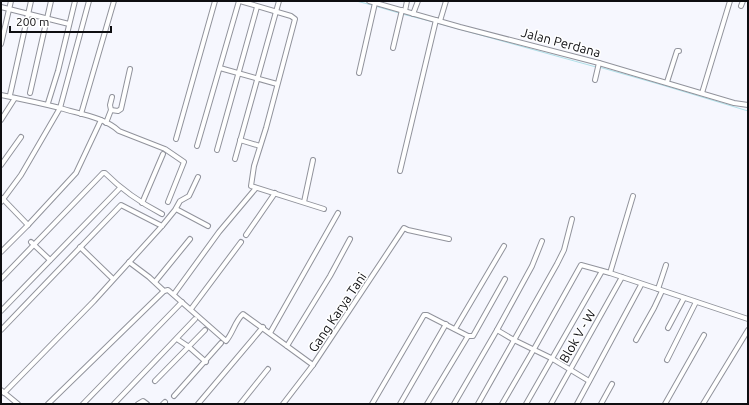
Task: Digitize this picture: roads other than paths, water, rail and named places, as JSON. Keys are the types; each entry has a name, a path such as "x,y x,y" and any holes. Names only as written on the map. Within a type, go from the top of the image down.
{"street":[{"path":"1,44 11,1"},
{"path":"10,95 31,1"},
{"path":"30,93 51,1"},
{"path":"48,103 75,1"},
{"path":"28,225 2,200 24,170 60,108 89,1"},
{"path":"81,114 114,1"},
{"path":"176,139 215,1"},
{"path":"197,146 240,1 292,16 295,19 254,166 251,186 324,209"},
{"path":"235,159 280,1"},
{"name":"Jalan Perdana","path":"369,1 374,5 403,11 437,22 598,66 667,82 734,103 748,105"},
{"path":"393,48 407,1"},
{"path":"413,14 418,1"},
{"path":"400,171 437,22 446,1"},
{"path":"702,93 730,1"},
{"path":"359,73 374,5"},
{"path":"1,7 69,24"},
{"path":"216,150 257,7"},
{"path":"667,82 677,51 679,51"},
{"path":"595,80 598,66"},
{"path":"220,68 277,84"},
{"path":"111,110 120,109 130,69"},
{"path":"1,95 31,102 41,102 101,120 114,126 119,131 165,149 184,162 168,202"},
{"path":"1,120 14,98"},
{"path":"106,123 111,110 110,105 112,98"},
{"path":"1,252 76,173 101,120"},
{"path":"1,165 21,137"},
{"path":"240,140 260,146"},
{"path":"142,203 163,154"},
{"path":"304,202 313,160"},
{"path":"1,280 32,244 103,173 105,173 120,188 162,214"},
{"path":"17,404 3,391 113,279 162,226 176,209 180,201 189,196 198,177"},
{"path":"1,312 120,188"},
{"path":"174,294 219,232 256,188"},
{"path":"246,235 275,193"},
{"path":"610,273 633,196"},
{"path":"1,330 121,205 162,226"},
{"path":"176,209 208,226"},
{"path":"270,333 338,213"},
{"path":"478,404 564,250 572,219"},
{"name":"Gang Karya Tani","path":"282,404 313,365 404,228 449,239"},
{"path":"155,282 190,238"},
{"path":"287,346 330,276 350,239"},
{"path":"454,404 532,266 542,241"},
{"path":"191,309 241,242"},
{"path":"32,244 50,260"},
{"path":"455,329 504,246"},
{"path":"80,247 113,279"},
{"path":"128,262 155,282 164,291 168,290 174,294 226,341 231,335 242,314 263,327 313,365"},
{"path":"502,404 580,266 582,265 748,319"},
{"path":"658,289 666,265"},
{"path":"526,404 602,271"},
{"name":"Blok V - W","path":"551,404 621,278"},
{"path":"372,404 422,317 427,315 468,336 473,336 505,279"},
{"path":"577,404 641,285"},
{"path":"48,404 164,291"},
{"path":"636,340 662,291"},
{"path":"668,328 684,298"},
{"path":"83,404 182,302"},
{"path":"667,360 696,302"},
{"path":"114,404 195,319"},
{"path":"400,404 446,324"},
{"path":"198,404 263,327"},
{"path":"155,381 205,330"},
{"path":"497,330 570,368 589,381"},
{"path":"704,404 748,330"},
{"path":"666,404 704,335"},
{"path":"427,404 468,336"},
{"path":"177,339 206,362"},
{"path":"174,396 222,343"},
{"path":"240,404 268,369"},
{"path":"601,404 612,384"},
{"path":"138,404 143,401 147,404"}],"waterway":[{"path":"356,1 372,5"},
{"path":"375,6 399,13"},
{"path":"402,14 434,22"},
{"path":"437,23 596,67"},
{"path":"599,67 748,111"}]}
